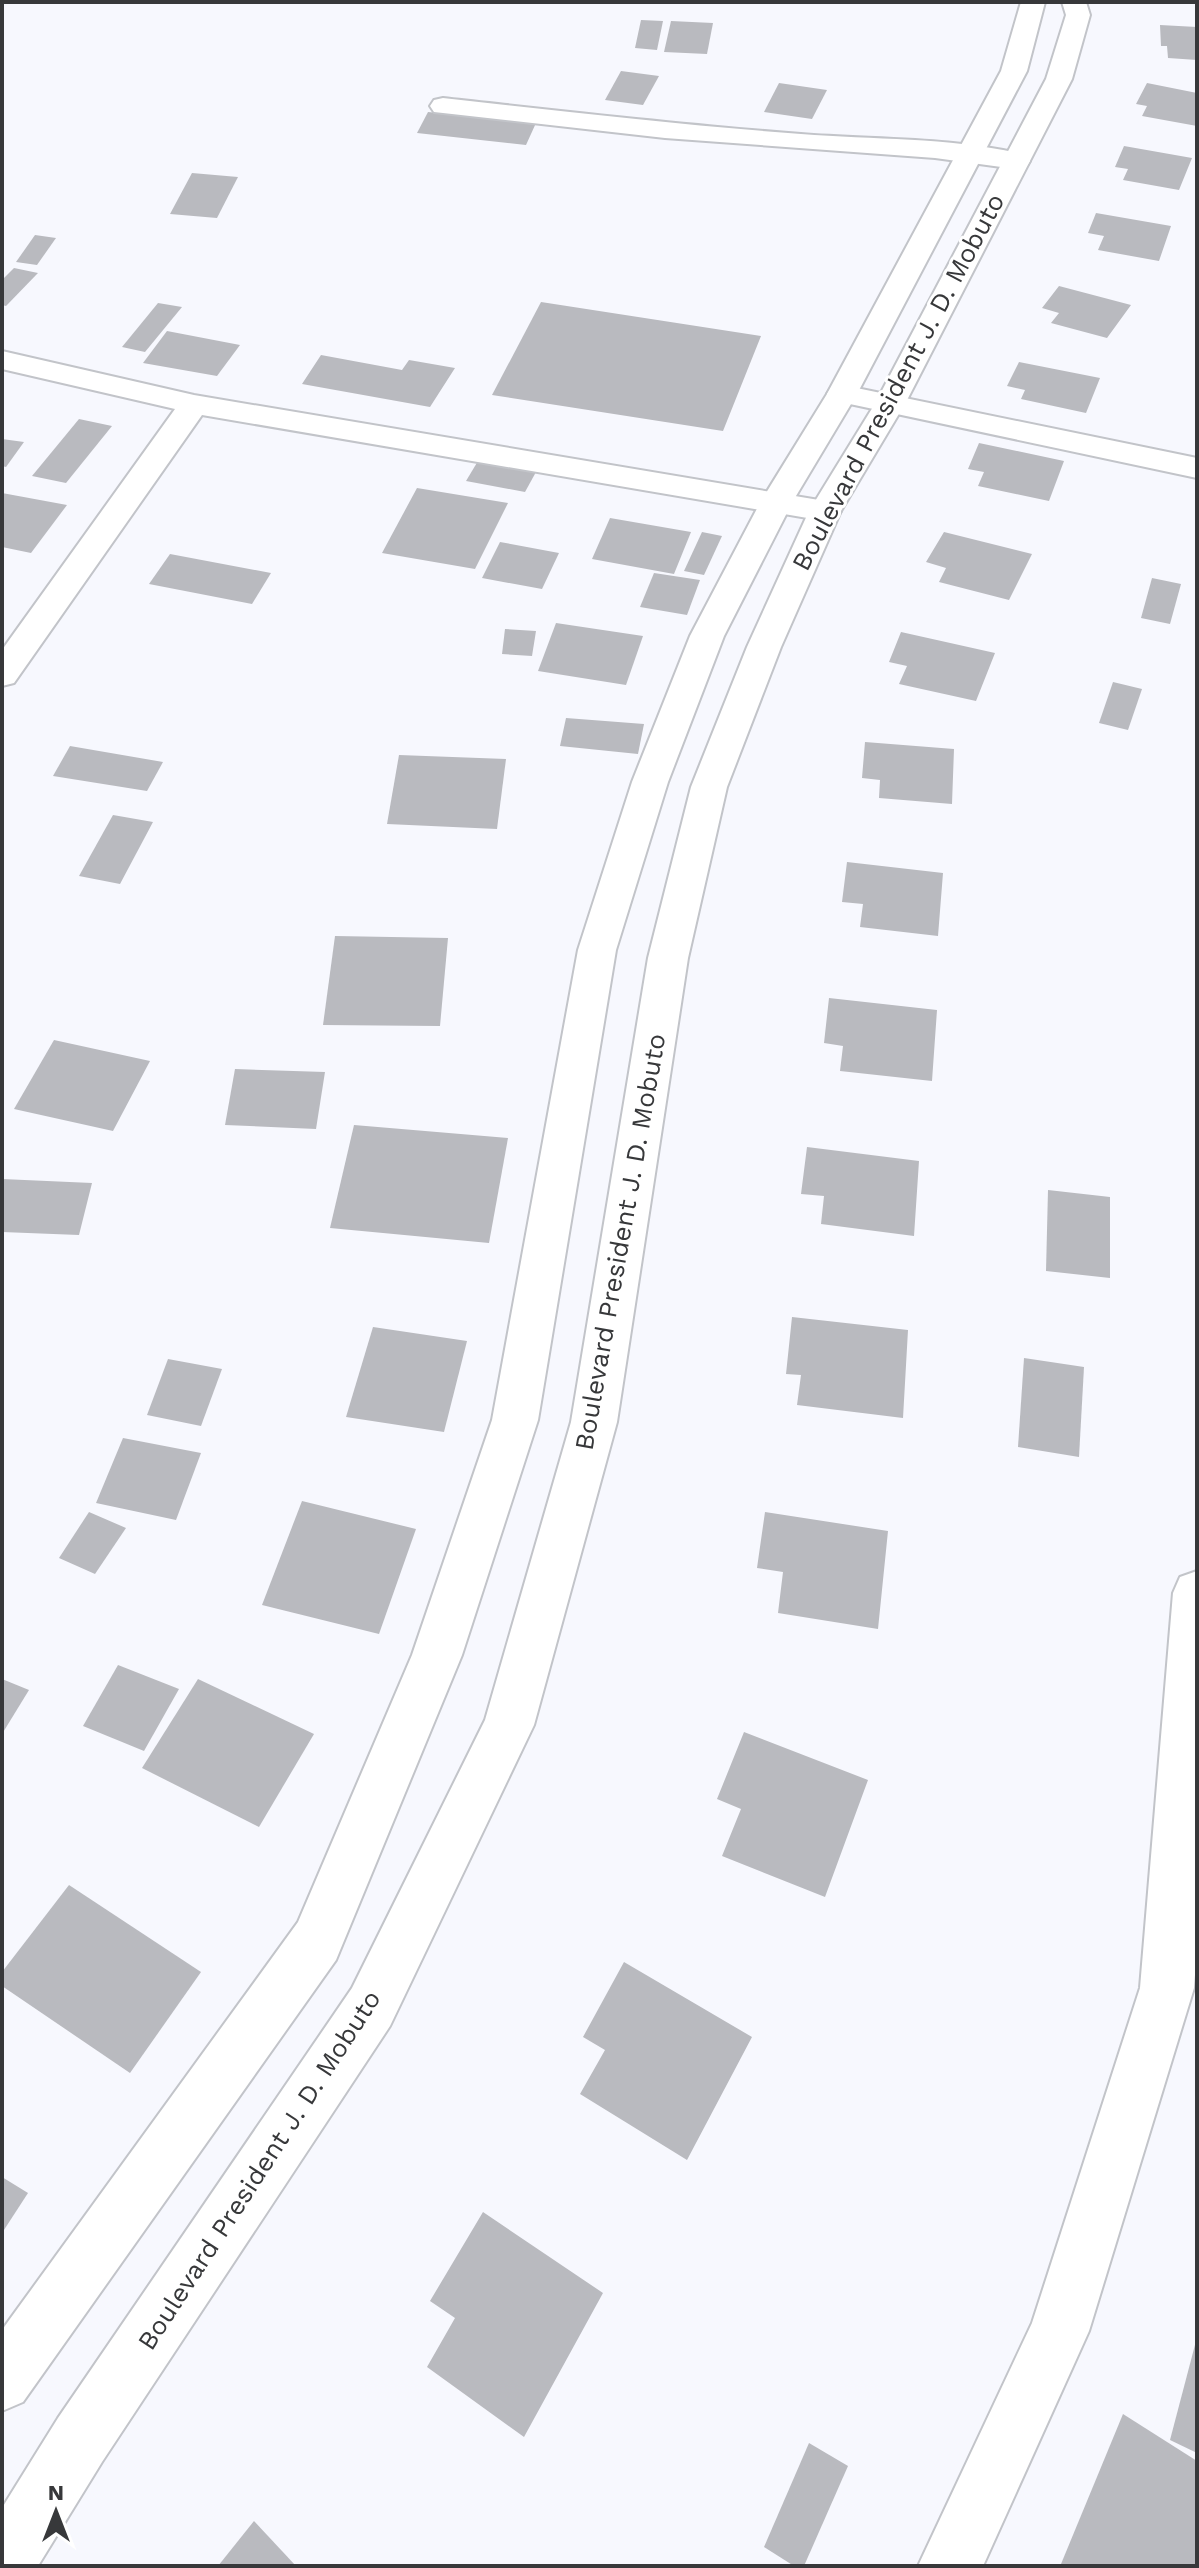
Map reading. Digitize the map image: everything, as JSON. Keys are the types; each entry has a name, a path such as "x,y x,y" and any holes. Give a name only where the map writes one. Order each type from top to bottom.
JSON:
{"street":[{"name":"Boulevard President J. D. Mobuto","path":"2,2381 317,1941 437,1655 515,1420 597,950 650,782 707,636 777,501 842,394 1014,71 1033,2"},
{"name":"Boulevard President J. D. Mobuto","path":"2,2566 80,2440 371,2007 509,1725 594,1422 668,958 709,787 764,647 825,511 891,402 1059,79 1078,15 1074,2"},
{"path":"443,106 689,133 870,148 970,151 1016,161"},
{"path":"2,360 194,404 825,511"},
{"path":"842,394 1197,468"},
{"path":"2,675 16,630 194,404"},
{"path":"950,2566 1059,2331 1167,1988 1197,1593"}],"building":[{"path":"641,20 663,21 657,50 635,48"},
{"path":"671,21 713,23 707,54 664,52"},
{"path":"1160,25 1197,27 1197,60 1168,58 1167,46 1161,46"},
{"path":"621,71 659,76 643,105 605,100"},
{"path":"779,83 827,90 812,119 764,112"},
{"path":"1147,83 1197,93 1197,126 1142,116 1147,106 1136,104"},
{"path":"428,112 536,123 526,145 417,133"},
{"path":"1124,146 1192,158 1179,190 1123,180 1128,169 1115,167"},
{"path":"192,173 238,177 217,218 170,214"},
{"path":"1096,213 1171,226 1159,261 1098,250 1104,236 1088,233"},
{"path":"35,235 56,238 37,265 16,262"},
{"path":"14,268 38,273 6,306 2,305 2,280"},
{"path":"1059,286 1131,305 1107,338 1051,323 1059,313 1042,308"},
{"path":"541,302 761,336 723,431 492,395"},
{"path":"158,303 182,307 145,352 122,347"},
{"path":"167,331 240,345 217,376 143,363"},
{"path":"321,355 402,370 409,360 455,368 430,407 302,384"},
{"path":"1019,362 1100,378 1086,413 1021,399 1025,390 1007,386"},
{"path":"79,419 112,426 66,483 32,476"},
{"path":"2,439 24,442 6,467 2,466"},
{"path":"979,443 1064,461 1049,501 978,486 984,472 968,469"},
{"path":"478,461 536,472 525,492 466,481"},
{"path":"417,488 508,503 475,569 382,553"},
{"path":"2,493 67,505 31,553 2,547"},
{"path":"610,518 691,532 674,574 592,559"},
{"path":"702,532 722,536 704,575 684,571"},
{"path":"944,532 1032,554 1009,600 939,582 946,568 926,562"},
{"path":"500,542 559,553 542,589 482,578"},
{"path":"170,554 271,573 252,604 149,584"},
{"path":"654,573 700,580 687,615 640,607"},
{"path":"1152,578 1181,584 1170,624 1141,618"},
{"path":"556,623 643,636 626,685 538,671"},
{"path":"505,629 536,631 532,656 502,654"},
{"path":"901,632 995,653 976,701 899,684 907,666 889,662"},
{"path":"1113,682 1142,689 1128,730 1099,723"},
{"path":"566,718 644,724 638,754 560,746"},
{"path":"865,742 954,749 952,804 879,798 880,780 862,778"},
{"path":"70,746 163,762 147,791 53,776"},
{"path":"399,755 506,759 497,829 387,824"},
{"path":"113,815 153,822 120,884 79,876"},
{"path":"847,862 943,873 938,936 860,927 863,904 842,902"},
{"path":"335,936 448,938 440,1026 323,1025"},
{"path":"829,998 937,1010 932,1081 840,1071 843,1046 824,1043"},
{"path":"54,1040 150,1061 113,1131 14,1109"},
{"path":"235,1069 325,1072 316,1129 225,1125"},
{"path":"354,1125 508,1138 489,1243 330,1228"},
{"path":"807,1147 919,1161 914,1236 821,1224 824,1196 801,1194"},
{"path":"2,1179 92,1183 79,1235 2,1232"},
{"path":"1048,1190 1110,1197 1110,1278 1046,1271"},
{"path":"792,1317 908,1330 903,1418 797,1405 801,1375 786,1374"},
{"path":"373,1327 467,1341 444,1432 346,1417"},
{"path":"1024,1358 1084,1367 1079,1457 1018,1447"},
{"path":"168,1359 222,1369 201,1426 147,1415"},
{"path":"123,1438 201,1453 176,1520 96,1503"},
{"path":"302,1501 416,1529 379,1634 262,1605"},
{"path":"89,1512 126,1528 95,1574 59,1558"},
{"path":"765,1512 888,1531 878,1629 778,1613 783,1572 757,1568"},
{"path":"118,1665 179,1689 144,1751 83,1726"},
{"path":"2,1679 29,1690 2,1734"},
{"path":"198,1679 314,1734 259,1827 142,1768"},
{"path":"744,1732 868,1780 825,1897 722,1856 741,1809 717,1799"},
{"path":"69,1885 201,1972 130,2073 2,1986 2,1972"},
{"path":"624,1962 752,2037 687,2160 580,2094 605,2050 583,2037"},
{"path":"2,2177 28,2193 2,2233"},
{"path":"483,2212 603,2293 524,2437 427,2367 455,2318 430,2301"},
{"path":"1197,2342 1197,2453 1170,2440"},
{"path":"1123,2414 1197,2461 1197,2566 1061,2564"},
{"path":"809,2443 848,2466 804,2566 794,2566 764,2547"},
{"path":"254,2521 296,2566 218,2566"}]}
